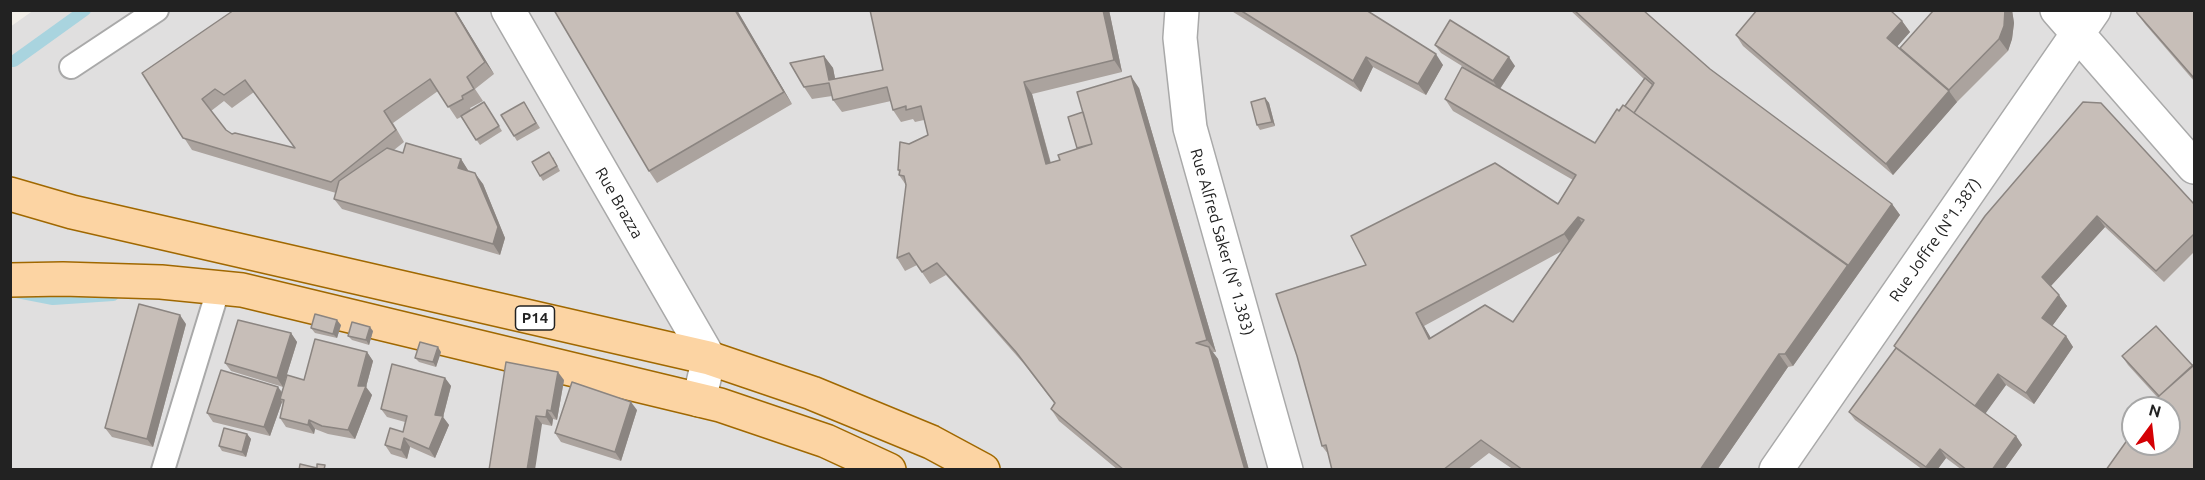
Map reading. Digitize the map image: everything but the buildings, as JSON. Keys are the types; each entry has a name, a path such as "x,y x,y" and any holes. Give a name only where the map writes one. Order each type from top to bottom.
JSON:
{"main road":[{"name":"P14","path":"10,194 72,212 709,358 834,402 931,442 983,470"},
{"name":"P14","path":"10,280 74,279 161,282 242,290 699,400 826,441 889,470"}],"street":[{"name":"Rue Brazza","path":"508,10 709,358"},
{"name":"Rue Alfred Saker (N° 1.383)","path":"1182,10 1180,38 1190,128 1286,470"},
{"path":"2076,18 2194,167"},
{"name":"Rue Joffre (N°1.387)","path":"1776,470 2076,18"},
{"path":"699,400 709,358"}],"lane":[{"path":"71,67 157,10"},
{"path":"164,470 219,287"}],"shaded area":[{"path":"34,10 2194,11 2194,469 11,469 10,27"}],"waterway":[{"path":"10,61 14,61 85,10"},
{"path":"17,292 53,299 113,295"}]}
